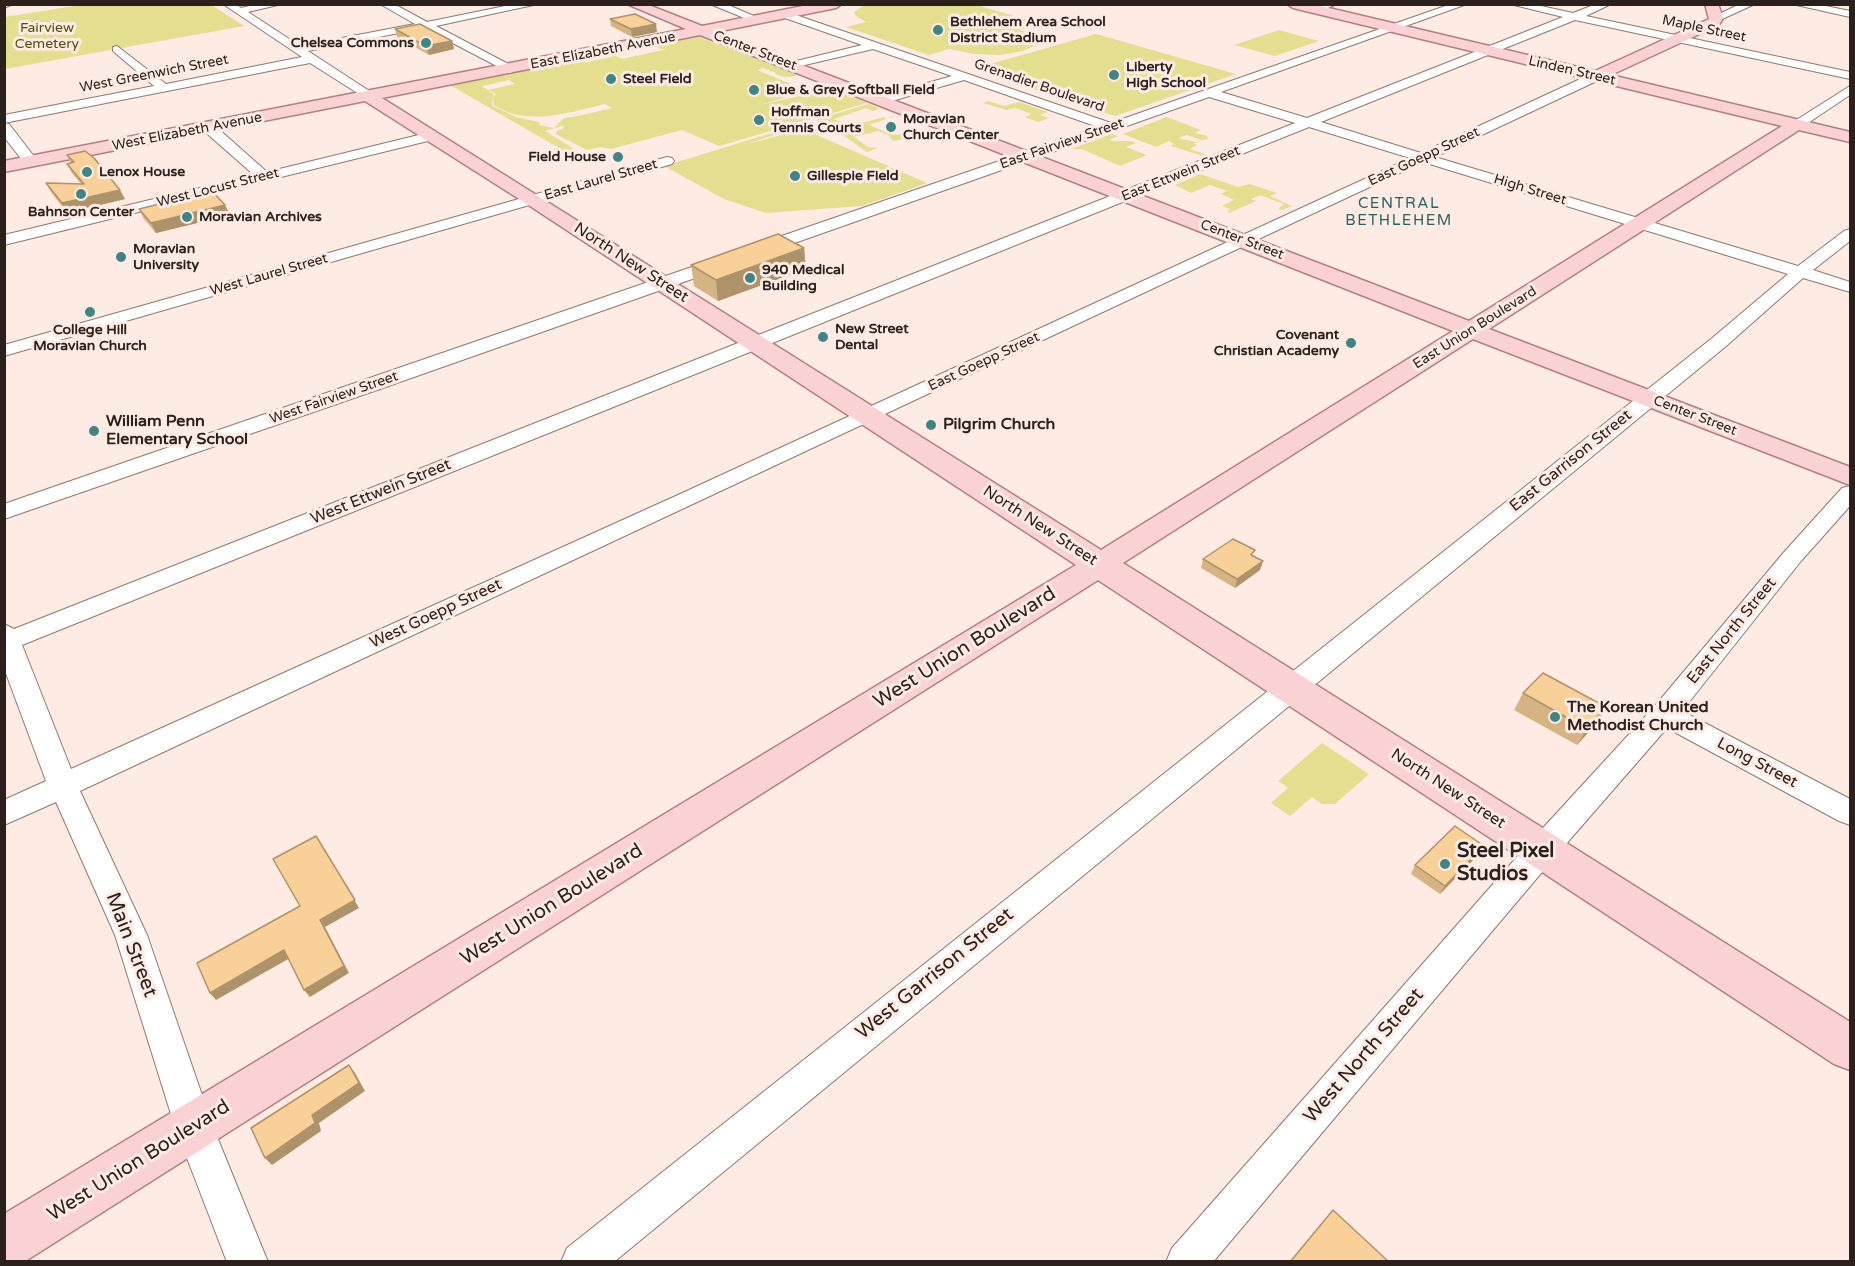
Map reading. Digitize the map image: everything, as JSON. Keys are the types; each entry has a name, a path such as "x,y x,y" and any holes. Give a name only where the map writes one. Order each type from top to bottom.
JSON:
{"main road":[{"name":"Center Street","path":"633,4 1851,477"},
{"name":"East Elizabeth Avenue","path":"370,97 836,4"},
{"name":"Linden Street","path":"1293,4 1851,137"},
{"name":"East Goepp Street","path":"1597,76 1706,26 1714,11"},
{"name":"West Elizabeth Avenue","path":"4,167 370,97"},
{"name":"North New Street","path":"370,97 534,200 755,345 1851,1048"},
{"name":"East Union Boulevard","path":"1100,565 1797,124"},
{"name":"West Union Boulevard","path":"4,1244 1100,565"}],"street":[{"name":"North New Street","path":"228,4 370,97"},
{"path":"238,11 277,4"},
{"path":"385,4 510,69"},
{"path":"297,50 533,4"},
{"path":"715,4 758,20"},
{"path":"1315,10 1332,4"},
{"name":"East Fairview Street","path":"663,284 1462,4"},
{"name":"Maple Street","path":"1515,4 1851,75"},
{"name":"East Ettwein Street","path":"755,345 1606,4"},
{"name":"East Goepp Street","path":"1714,11 1750,4"},
{"path":"1797,4 1851,14"},
{"name":"Grenadier Boulevard","path":"786,15 1111,127"},
{"path":"792,65 875,45"},
{"path":"117,49 163,87"},
{"name":"West Greenwich Street","path":"4,118 310,59"},
{"path":"881,100 966,76"},
{"name":"East Goepp Street","path":"868,416 1597,76"},
{"name":"East Union Boulevard","path":"1797,124 1851,90"},
{"name":"High Street","path":"1210,93 1851,287"},
{"path":"4,127 31,162"},
{"path":"209,128 264,177"},
{"name":"West Locust Street","path":"4,240 431,136"},
{"name":"East Laurel Street","path":"534,200 667,160"},
{"name":"West Laurel Street","path":"4,351 534,200"},
{"name":"East Garrison Street","path":"1291,689 1649,399 1800,272 1851,234"},
{"name":"West Fairview Street","path":"4,512 663,284"},
{"name":"West Ettwein Street","path":"6,637 755,345"},
{"name":"West Goepp Street","path":"4,813 868,416"},
{"name":"East North Street","path":"1542,850 1664,714 1793,556 1851,493"},
{"name":"Main Street","path":"6,637 63,786 131,936 194,1127 248,1262"},
{"name":"West Garrison Street","path":"581,1262 1291,689"},
{"name":"Long Street","path":"1664,714 1851,813"},
{"name":"West North Street","path":"1186,1262 1542,850"}],"green space":[{"name":"Fairview Cemetery","path":"210,4 244,26 5,69 4,17 81,5"},
{"name":"Bethlehem Area School District Stadium","path":"866,4 976,5 1043,24 1020,30 1047,39 1036,39 1036,45 1023,51 1000,55 974,54 949,49 929,55 846,27 866,22 854,12"},
{"path":"1279,30 1319,41 1275,56 1234,45"},
{"path":"1096,34 1236,74 1115,116 973,69"},
{"path":"696,36 790,72 702,37 705,37 870,101 798,75 784,76 763,68 757,70 808,91 759,105 831,89 867,103 719,146 682,130 611,149 600,147 587,150 556,134 564,128 562,126 545,131 579,152 571,155 450,85 575,60 588,62 615,56 623,59 667,49 651,45","holes":["509,80 515,84 488,90 496,94 493,97 494,105 506,112 534,116 564,114 605,104 612,108 564,118 554,128 539,125 539,122 516,117 492,106 493,94 482,86"]},
{"path":"988,101 1004,106 1019,102 1048,112 1040,115 1049,118 1038,122 1025,117 1032,114 1015,108 1007,110 983,103"},
{"path":"869,104 880,109 872,111 866,108 834,119 851,126 884,117 886,119 869,125 893,135 900,133 893,136 908,132 917,136 894,141 889,137 891,136 878,131 854,137 868,147 878,148 867,152 826,123 817,123 818,119"},
{"path":"1167,117 1201,130 1195,133 1208,136 1206,137 1209,139 1201,140 1187,135 1178,138 1200,143 1193,143 1197,145 1190,149 1207,155 1203,156 1171,146 1174,144 1169,141 1156,147 1123,134"},
{"name":"Gillespie Field","path":"797,127 745,145 803,129 927,183 862,206 766,213 724,199 664,166"},
{"path":"1112,134 1118,136 1109,140 1136,143 1126,147 1147,155 1120,166 1082,149 1071,149"},
{"path":"1200,174 1238,187 1250,184 1277,193 1270,196 1292,206 1282,210 1278,209 1284,204 1260,195 1251,199 1256,201 1229,213 1230,209 1222,206 1234,200 1221,194 1227,191 1210,185 1191,193 1175,185"},
{"path":"1322,743 1369,774 1335,804 1322,804 1312,797 1290,816 1271,803 1288,788 1278,781"}],"building":[{"path":"635,14 656,24 631,29 610,19"},
{"path":"420,24 452,41 426,46 395,29"},
{"path":"85,151 94,158 120,190 62,203 46,183 84,184 67,164 74,162 67,155"},
{"path":"212,191 225,205 151,223 139,209"},
{"path":"778,234 804,248 716,280 691,265"},
{"path":"1233,539 1255,550 1251,555 1263,561 1237,579 1203,559"},
{"path":"1543,673 1606,707 1587,729 1523,693"},
{"name":"Steel Pixel Studios","path":"1455,826 1484,846 1445,886 1415,865"},
{"path":"316,836 355,900 320,920 344,966 304,990 284,950 210,993 197,963 300,906 273,859"},
{"path":"349,1065 359,1083 312,1115 315,1123 265,1158 251,1128"},
{"path":"1333,1210 1389,1262 1290,1262"}],"place":[{"name":"Bethlehem Area School District Stadium","path":"938,30"},
{"name":"Chelsea Commons","path":"426,43"},
{"name":"Liberty High School","path":"1114,75"},
{"name":"Steel Field","path":"611,79"},
{"name":"Blue & Grey Softball Field","path":"754,90"},
{"name":"Hoffman Tennis Courts","path":"759,120"},
{"name":"Moravian Church Center","path":"891,127"},
{"name":"Field House","path":"618,157"},
{"name":"Lenox House","path":"87,172"},
{"name":"Gillespie Field","path":"795,176"},
{"name":"Bahnson Center","path":"81,194"},
{"name":"Moravian Archives","path":"187,217"},
{"name":"Moravian University","path":"121,257"},
{"name":"940 Medical Building","path":"750,278"},
{"name":"College Hill Moravian Church","path":"90,312"},
{"name":"New Street Dental","path":"823,337"},
{"name":"Covenant Christian Academy","path":"1351,343"},
{"name":"Pilgrim Church","path":"931,425"},
{"name":"William Penn Elementary School","path":"94,431"},
{"name":"The Korean United Methodist Church","path":"1555,717"},
{"name":"Steel Pixel Studios","path":"1445,864"}],"district":[{"name":"CENTRAL BETHLEHEM","path":"1399,212"}]}
